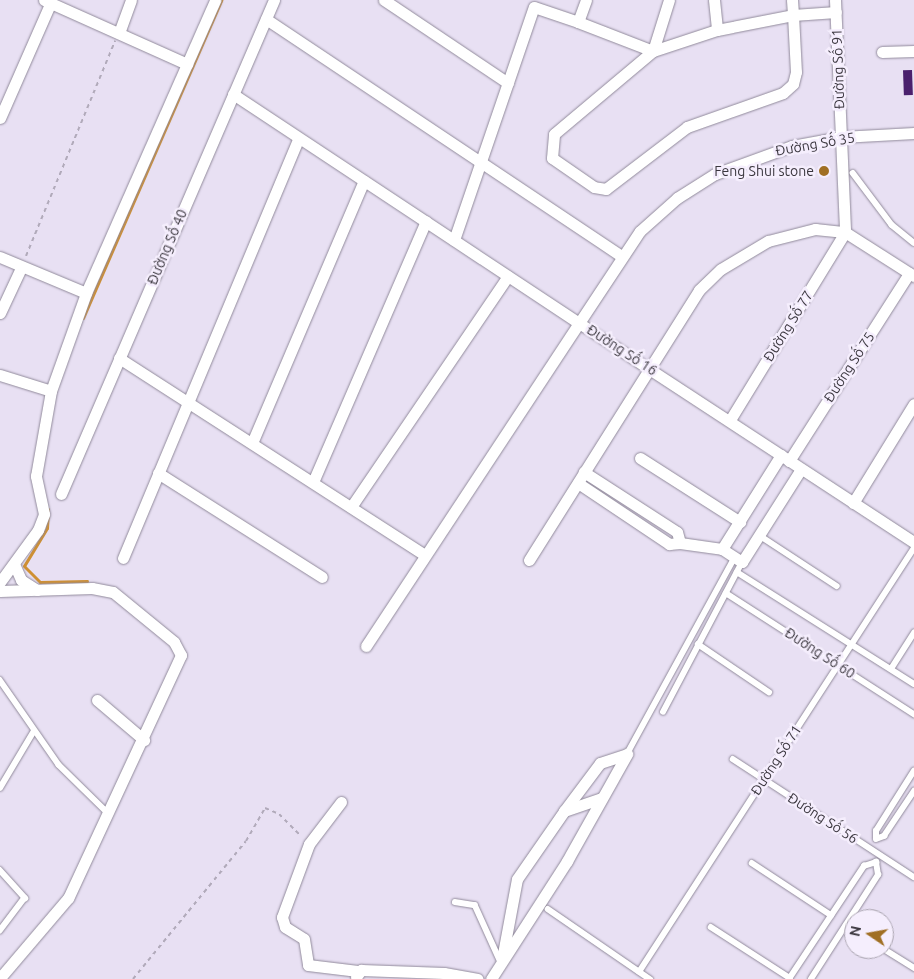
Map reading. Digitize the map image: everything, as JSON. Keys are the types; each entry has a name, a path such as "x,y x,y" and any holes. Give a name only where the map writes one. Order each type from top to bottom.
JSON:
{"street":[{"path":"118,33 131,0"},
{"path":"0,582 14,564 44,514 36,476 51,391 86,293 215,0"},
{"name":"Đường Số 40","path":"61,494 274,0"},
{"path":"384,0 508,83"},
{"path":"578,22 586,0"},
{"path":"654,51 669,0"},
{"path":"714,0 717,30"},
{"path":"792,0 793,15 796,72 789,89 687,127 606,189 594,187 552,158 554,134 654,51 717,30 793,15 836,6"},
{"path":"0,118 47,2 188,64"},
{"path":"454,240 480,158 535,3 578,22 654,51"},
{"name":"Đường Số 91","path":"836,6 845,232"},
{"path":"266,19 480,158 620,255"},
{"path":"882,52 914,51"},
{"path":"233,94 579,323"},
{"name":"Đường Số 35","path":"579,323 620,255 657,213 715,174 792,146 841,137 914,133"},
{"path":"123,558 300,138"},
{"path":"252,443 364,181"},
{"path":"313,482 426,221"},
{"path":"528,560 699,290 742,254 797,231 845,232 911,274"},
{"name":"Đường Số 77","path":"730,420 845,232"},
{"path":"0,256 21,268 86,293"},
{"path":"0,313 21,268"},
{"name":"Đường Số 75","path":"722,550 911,274"},
{"path":"351,507 508,276"},
{"name":"Đường Số 16","path":"366,646 579,323 914,542"},
{"path":"119,358 425,555"},
{"path":"0,374 51,391"},
{"path":"853,503 914,404"},
{"path":"640,458 740,522"},
{"path":"578,482 669,544 680,543 722,550 738,564 801,469"},
{"path":"584,472 677,532 680,543"},
{"path":"158,473 322,578"},
{"path":"14,564 21,580 38,590"},
{"path":"0,591 113,592 130,602 180,649 174,678 107,812 68,898 1,976"},
{"path":"96,700 144,740"},
{"path":"491,979 627,754"},
{"path":"502,963 516,879 600,763 627,754"},
{"path":"564,811 602,798"},
{"path":"341,802 310,844 282,916 284,927 304,939 308,965 357,975 444,973 477,979"}],"lane":[{"path":"853,173 892,225 914,243"},
{"path":"759,535 837,586"},
{"name":"Đường Số 71","path":"639,972 914,548"},
{"path":"663,712 726,592 738,564"},
{"path":"627,754 738,564"},
{"name":"Đường Số 60","path":"738,564 852,644 914,684"},
{"name":"Đường Số 60","path":"726,592 914,714"},
{"path":"891,669 914,633"},
{"path":"698,644 769,692"},
{"path":"0,680 34,731 75,784 107,812"},
{"path":"0,788 34,731"},
{"name":"Đường Số 56","path":"733,759 914,877"},
{"path":"870,848 876,839 876,831 914,771"},
{"path":"876,839 884,836 914,791"},
{"path":"711,927 790,978 864,866 876,862 880,856"},
{"path":"856,909 878,875 876,862"},
{"path":"752,863 831,915"},
{"path":"0,870 25,898 0,931"},
{"path":"455,902 475,905 502,963"},
{"path":"548,909 650,979"},
{"path":"811,979 844,928"},
{"path":"894,955 914,968"}],"path":[{"path":"21,268 118,33"},
{"path":"133,979 246,841 265,808 279,814 310,844"}],"building":[{"path":"903,70 912,70 913,95 904,95"}],"waterway":[{"path":"83,318 221,0"},
{"path":"48,509 47,528 24,566 40,582 87,581"}],"place":[{"name":"Feng Shui stone","path":"824,171"}]}
